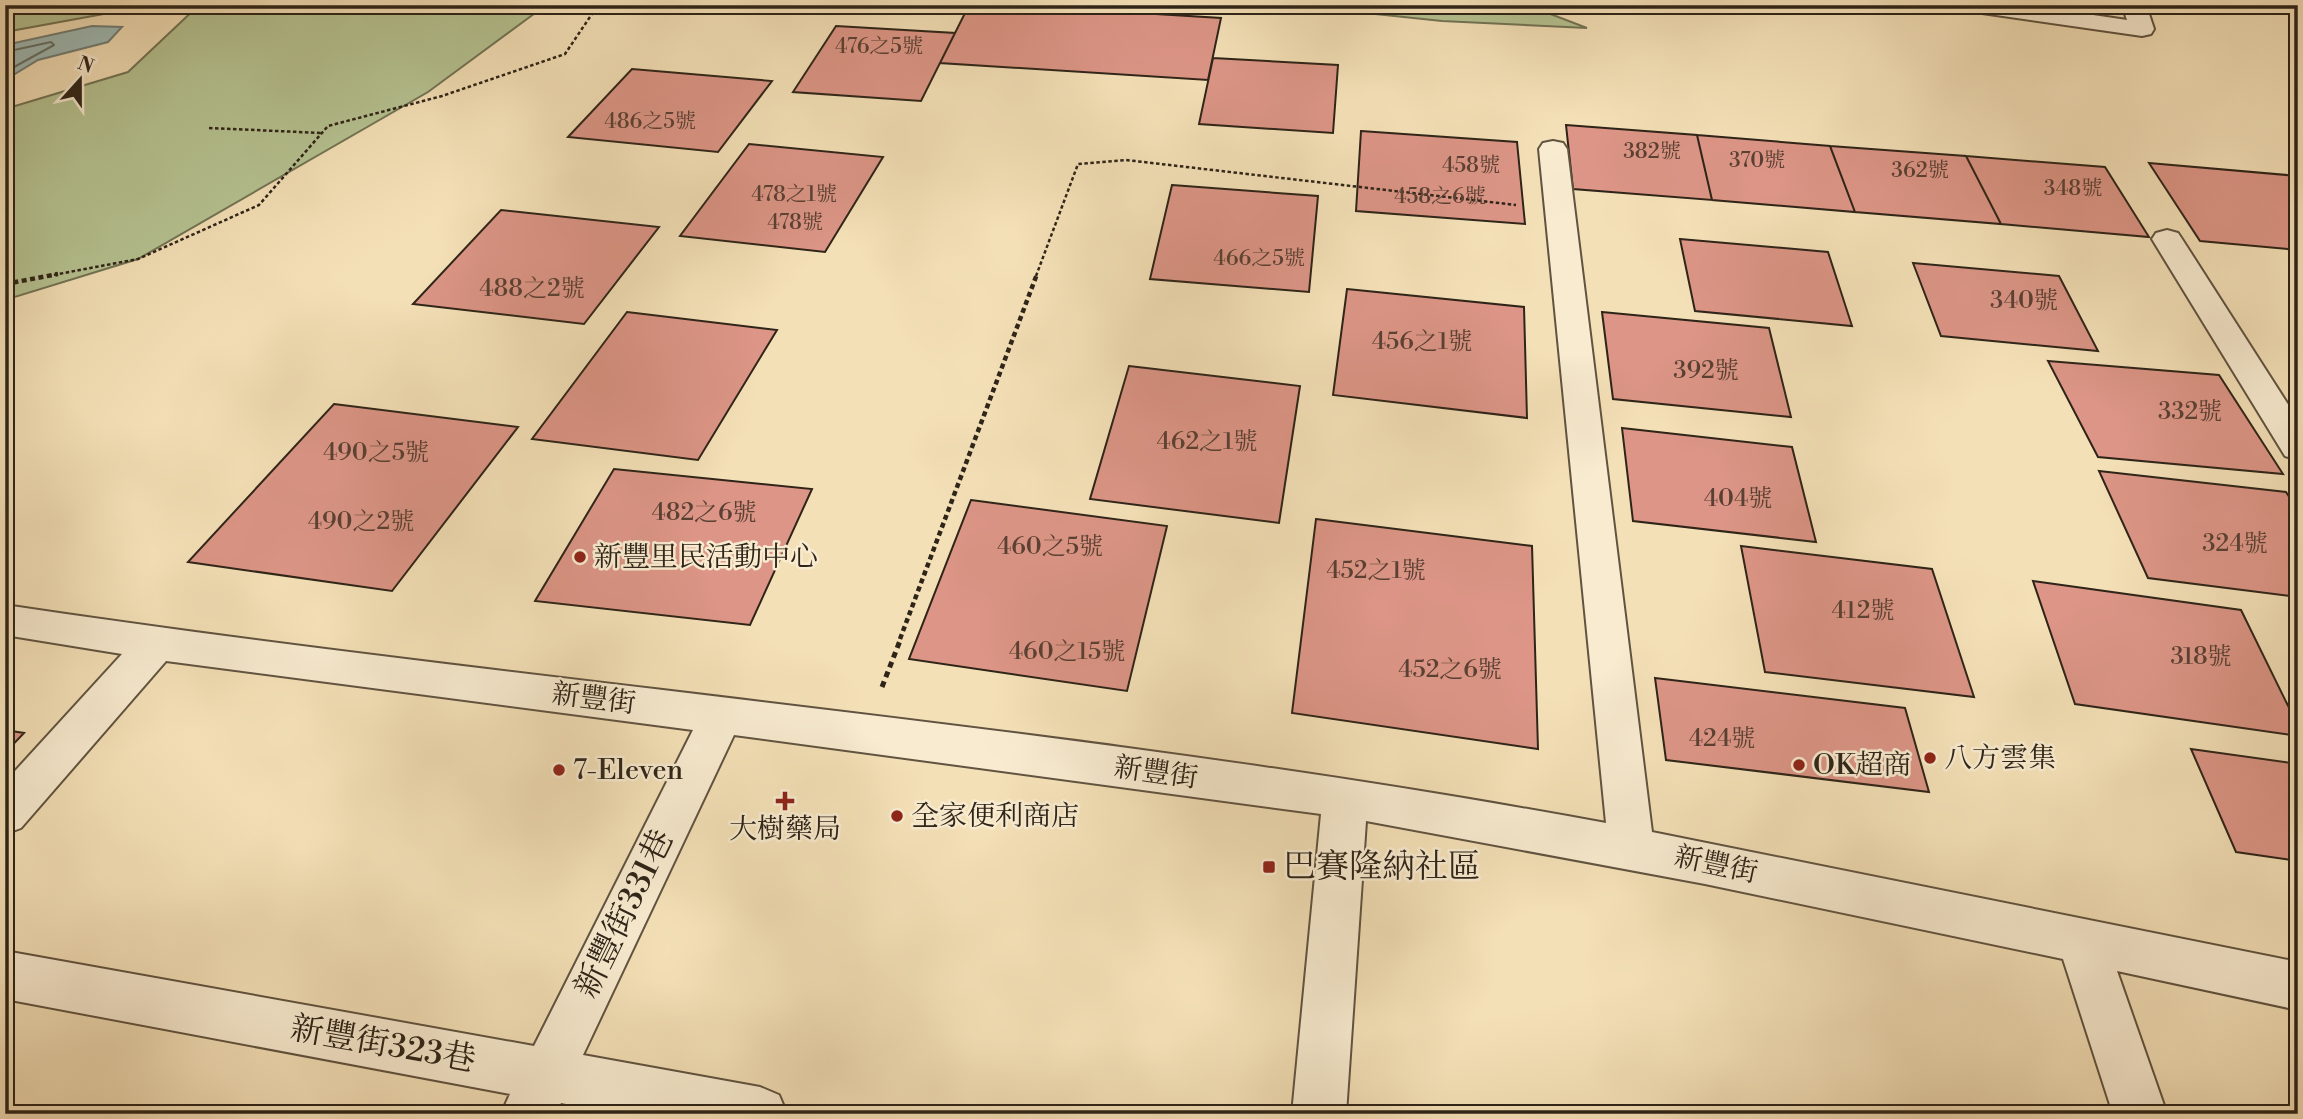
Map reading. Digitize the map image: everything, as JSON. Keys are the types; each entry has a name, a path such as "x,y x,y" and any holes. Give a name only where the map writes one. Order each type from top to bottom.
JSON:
{"street":[{"path":"1975,5 2141,29 2134,5"},
{"path":"1553,149 1631,847"},
{"path":"2167,239 2298,448"},
{"name":"新豐街","path":"5,620 155,645 722,715 1345,799 1631,847 2298,986"},
{"path":"5,814 155,645"},
{"name":"新豐街331巷","path":"538,1094 722,715"},
{"path":"1318,1114 1345,799"},
{"path":"2082,941 2140,1114"},
{"name":"新豐街323巷","path":"5,975 538,1094 760,1114"}],"path":[{"path":"5,284 138,259 259,205 328,126 442,96 565,54 598,5"},
{"path":"209,128 323,133"},
{"path":"864,734 1078,164 1126,160 1560,211"}],"green space":[{"path":"5,5 153,5 5,32"},
{"path":"199,5 546,5 428,92 138,259 5,300 5,109 128,72"},
{"path":"1289,5 1527,5 1587,28 1442,21"}],"water":[{"path":"92,26 122,27 108,42 38,60 5,80 5,45"}],"building":[{"path":"969,5 1221,18 1208,80 940,63"},
{"path":"836,26 955,33 921,101 793,92"},
{"path":"1213,58 1338,65 1333,133 1199,124"},
{"path":"632,69 772,81 718,152 568,137"},
{"path":"1566,125 1697,135 1712,200 1573,189"},
{"path":"1361,131 1517,142 1525,224 1356,211"},
{"path":"1697,135 1830,146 1855,212 1712,200"},
{"path":"749,144 883,157 825,252 680,236"},
{"path":"1830,146 1966,156 2001,224 1855,212"},
{"path":"1966,156 2105,167 2149,237 2001,224"},
{"path":"2149,163 2298,176 2298,250 2200,241"},
{"path":"1172,185 1318,196 1309,292 1150,279"},
{"path":"501,210 659,227 584,324 413,304"},
{"path":"1680,239 1828,252 1852,326 1695,311"},
{"path":"1913,263 2059,276 2098,351 1941,336"},
{"path":"1347,289 1524,307 1527,418 1333,395"},
{"path":"627,312 777,330 698,460 532,439"},
{"path":"1602,312 1769,328 1791,417 1613,399"},
{"path":"2048,361 2219,375 2283,474 2098,457"},
{"path":"1129,366 1300,386 1279,523 1090,499"},
{"path":"334,404 518,427 392,591 188,562"},
{"path":"1622,428 1792,447 1816,542 1633,521"},
{"path":"614,469 812,489 750,625 535,601"},
{"path":"2099,471 2286,492 2298,511 2298,597 2148,578"},
{"path":"971,500 1167,526 1127,691 909,659"},
{"path":"1316,519 1532,546 1538,749 1292,713"},
{"path":"1741,546 1932,569 1974,697 1765,672"},
{"path":"2033,581 2241,610 2298,726 2298,736 2075,704"},
{"path":"1655,678 1905,708 1929,792 1666,760"},
{"path":"5,730 24,733 5,753"},
{"path":"2191,749 2298,764 2298,861 2236,852"}],"place":[{"name":"新豐里民活動中心","path":"580,557"},
{"name":"八方雲集","path":"1930,758"},
{"name":"OK超商","path":"1799,765"},
{"name":"7-Eleven","path":"559,770"},
{"name":"大樹藥局","path":"785,801"},
{"name":"全家便利商店","path":"897,816"},
{"name":"巴賽隆納社區","path":"1269,867"}]}
